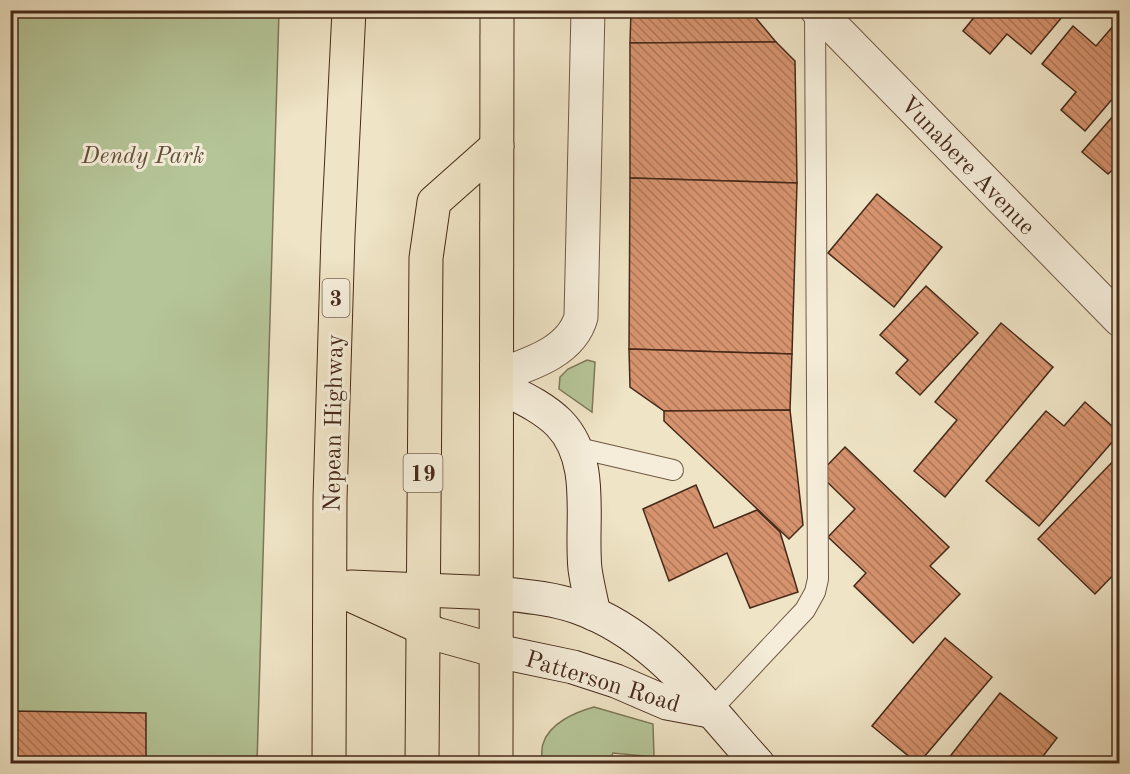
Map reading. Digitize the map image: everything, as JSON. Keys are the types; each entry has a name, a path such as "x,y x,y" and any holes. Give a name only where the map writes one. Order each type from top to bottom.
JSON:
{"highway":[{"name":"Nepean Highway","path":"329,764 330,499 337,259 349,10"},
{"path":"496,764 497,26"},
{"name":"19","path":"422,764 425,279 434,202 497,146"},
{"path":"331,586 423,592 496,593"},
{"path":"331,586 423,628 497,651"}],"street":[{"path":"497,26 512,10"},
{"path":"497,381 559,348 577,328 581,317 588,10"},
{"name":"Vunabere Avenue","path":"816,10 1119,320"},
{"path":"497,381 553,417 566,431 573,447 584,490 585,569 594,614"},
{"name":"Patterson Road","path":"496,593 560,602 594,614 631,633 659,654 758,764"},
{"name":"Patterson Road","path":"497,651 573,668 615,681 667,703 710,711"}],"lane":[{"path":"710,711 805,609 815,592 818,579 816,10"},
{"path":"573,447 673,470"}],"green space":[{"name":"Dendy Park","path":"10,11 279,11 257,763 11,763"},
{"path":"587,360 595,362 592,412 559,389 560,377 568,369"},
{"path":"594,707 653,724 654,757 613,753 608,763 542,763 542,746 551,730 572,715"}],"building":[{"path":"631,10 749,10 776,42 630,43"},
{"path":"980,10 1068,10 1031,54 1007,34 990,54 963,31"},
{"path":"1120,18 1120,90 1085,131 1061,110 1076,92 1042,64 1073,26 1096,46"},
{"path":"776,42 795,61 797,183 630,178 630,43"},
{"path":"1120,108 1120,163 1108,174 1082,152"},
{"path":"630,178 797,183 792,354 629,349"},
{"path":"877,194 942,247 894,307 828,253"},
{"path":"926,286 978,333 920,395 896,373 908,360 880,335"},
{"path":"1001,323 1053,367 945,497 914,471 957,420 935,402"},
{"path":"629,349 792,354 790,410 664,411 630,387"},
{"path":"1085,402 1120,433 1039,526 986,481 1046,411 1064,426"},
{"path":"790,410 803,525 789,539 664,421 664,411"},
{"path":"845,447 949,547 930,566 960,594 913,643 854,586 866,573 828,537 855,509 819,474"},
{"path":"1120,454 1120,568 1095,594 1038,539"},
{"path":"696,485 714,528 757,510 780,532 798,592 750,608 727,553 669,581 643,509"},
{"path":"945,638 992,677 918,764 872,726"},
{"path":"1000,693 1057,738 1037,764 944,764"},
{"path":"10,711 146,713 146,764 10,764"}]}
